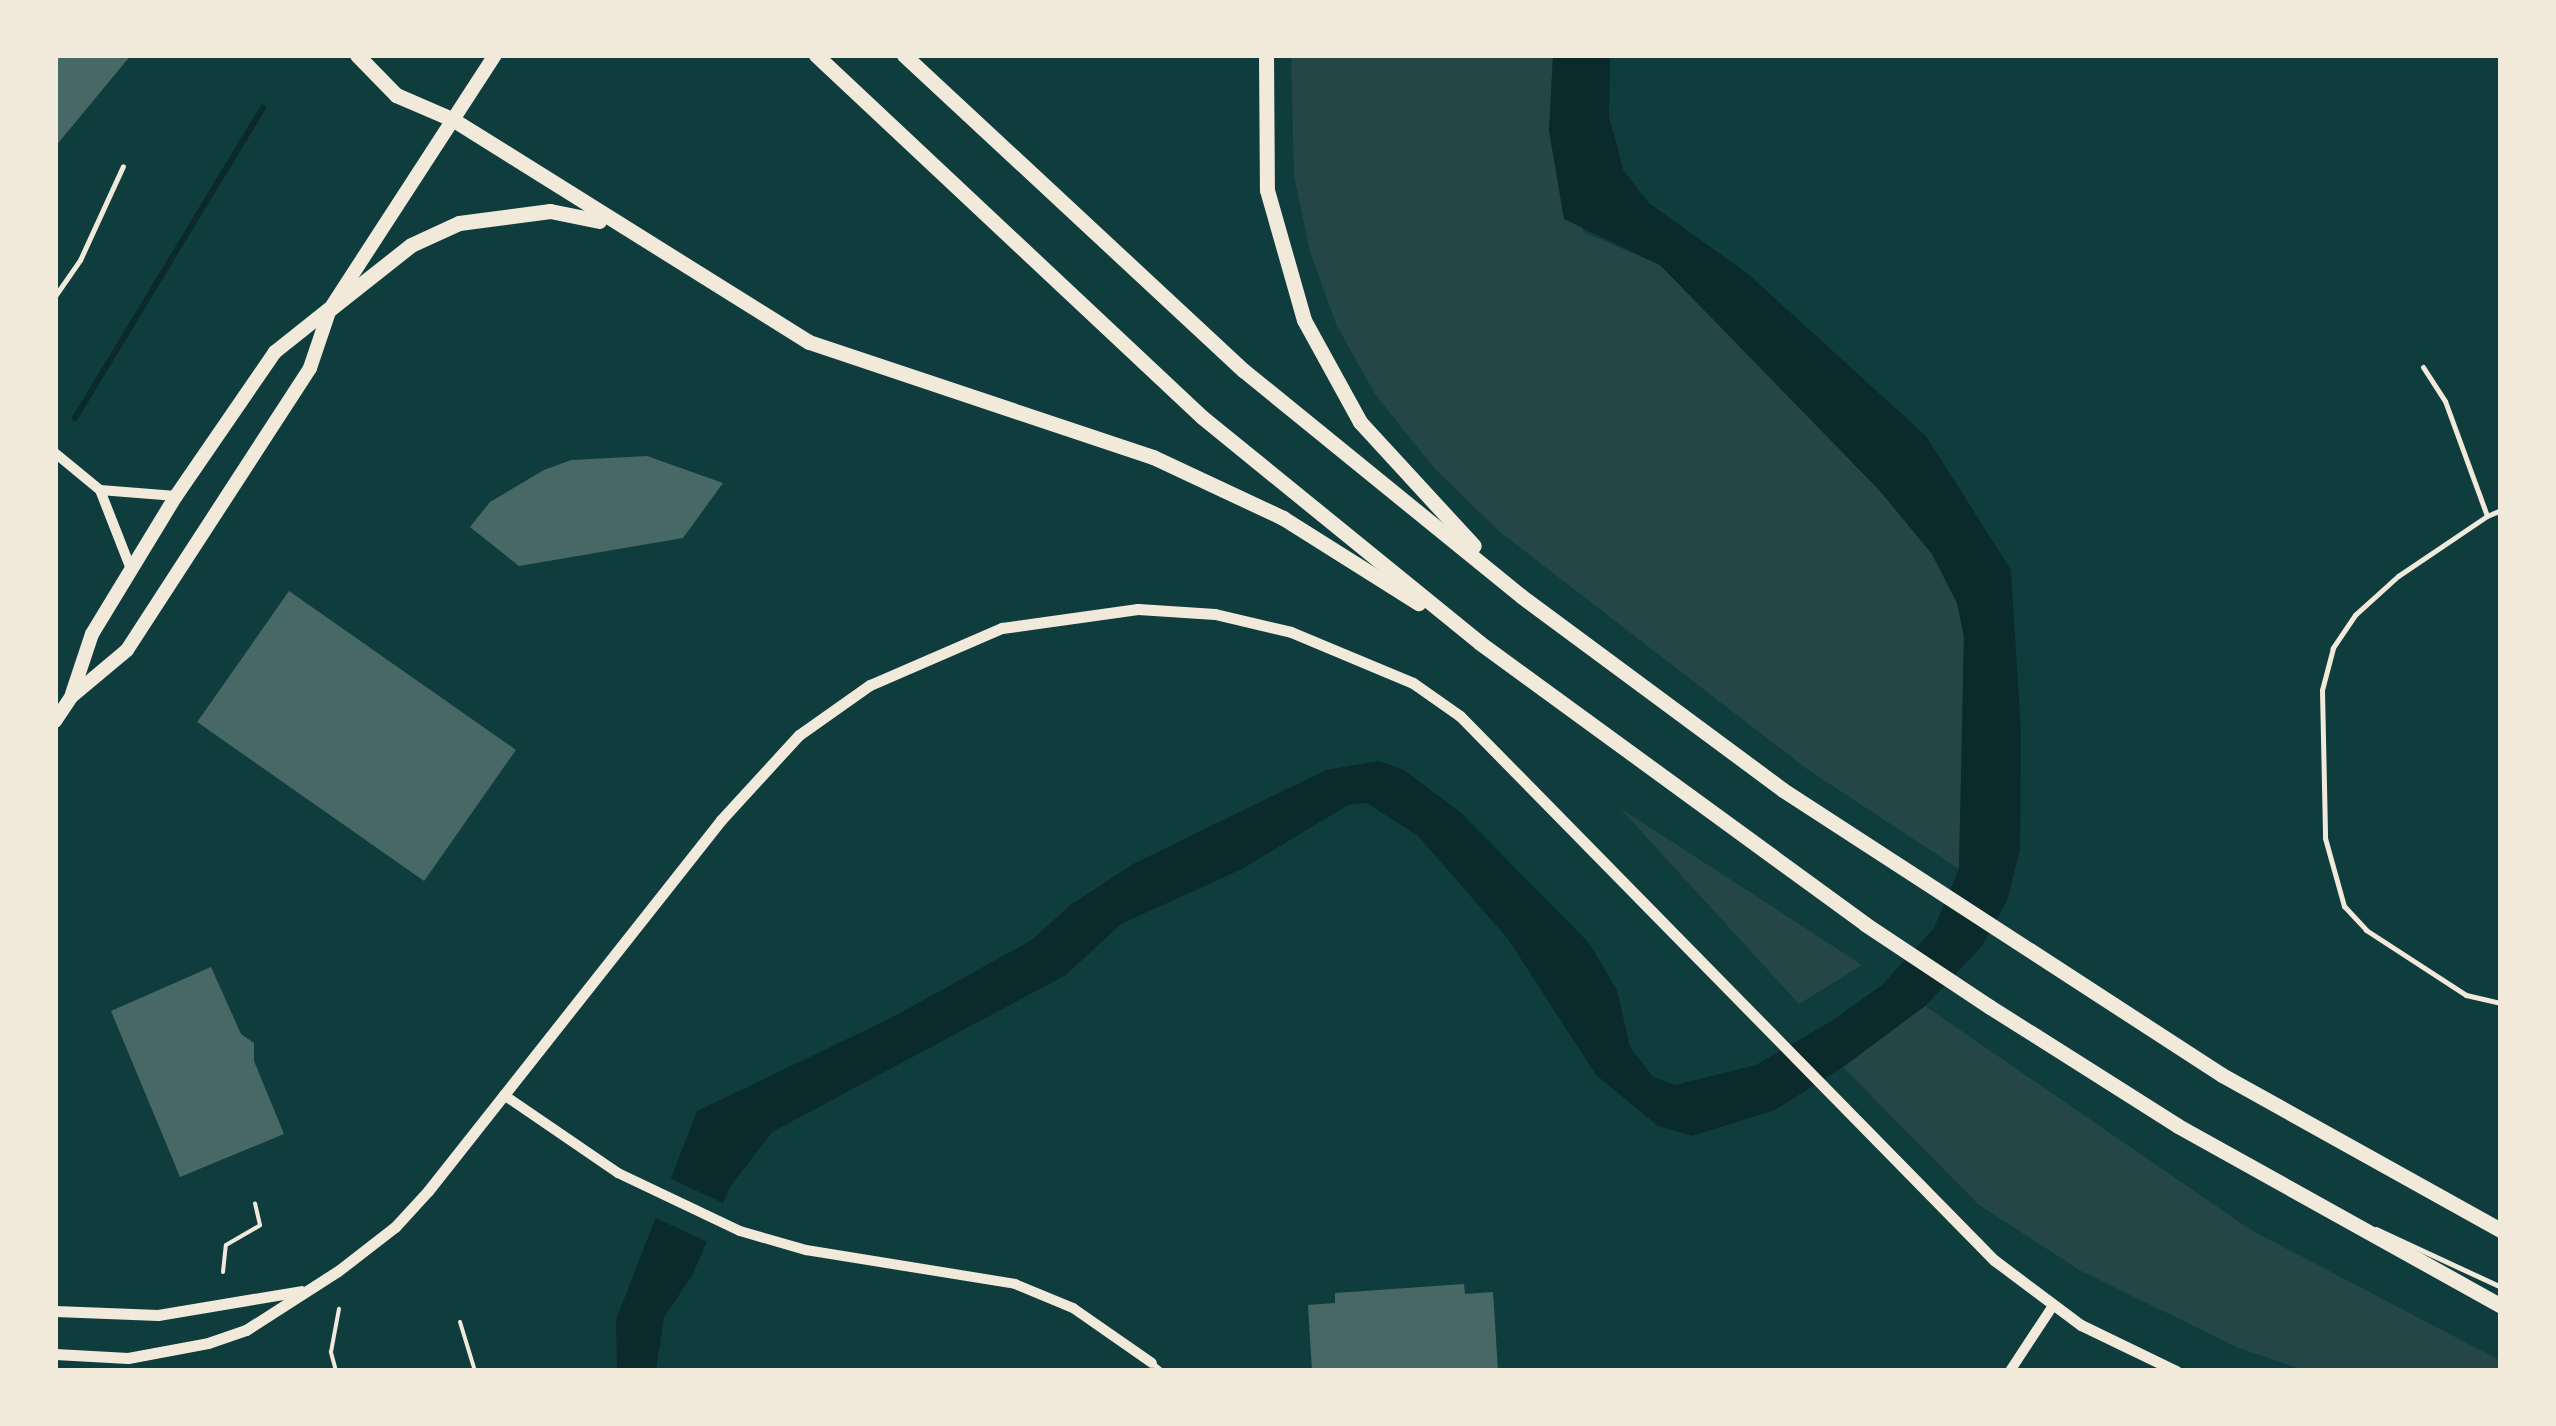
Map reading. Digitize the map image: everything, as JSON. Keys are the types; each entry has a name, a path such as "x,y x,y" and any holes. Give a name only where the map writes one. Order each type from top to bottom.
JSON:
{"highway":[{"path":"357,55 396,96 452,119 618,227 809,342 1152,457 1283,518 1480,643"},
{"path":"816,55 1202,417 1480,643 1865,924 1990,1007 2178,1126 2501,1306"},
{"path":"904,55 1243,370 1522,596 1896,867 2222,1074 2501,1230"},
{"path":"1266,55 1267,190 1304,320 1360,422 1522,596"},
{"path":"330,309 411,245 459,223 550,211 618,227"}],"main road":[{"path":"71,697 127,650 310,368 330,309 495,55"},
{"path":"55,721 71,697 92,634 176,496 275,352 330,309"}],"street":[{"path":"55,452 100,490 131,569"},
{"path":"100,490 176,496"},
{"path":"55,1354 128,1358 208,1343 246,1330 395,1227 722,820 800,735 870,685 928,656 1002,628 1074,613 1216,614 1347,650 1412,683 1460,716 1994,1260 2052,1307 2176,1371"},
{"path":"504,1095 618,1173 762,1238 1015,1284 1074,1308 1157,1367"},
{"path":"55,1312 158,1315 305,1290"},
{"path":"2010,1371 2052,1307"}],"lane":[{"path":"55,296 80,260 123,166"},
{"path":"2423,366 2444,401 2487,516"},
{"path":"2501,510 2398,576 2354,615 2333,648 2322,690 2325,838 2344,906 2366,930 2466,996 2501,1003"},
{"path":"2340,1216 2404,1238 2501,1287"}],"path":[{"path":"223,1272 226,1245 260,1225 256,1204"},
{"path":"336,1371 331,1352 339,1309"},
{"path":"460,1322 475,1371"}],"shaded area":[{"path":"1291,55 1553,55 1549,131 1584,232 1660,265 1880,491 1932,554 1957,603 1964,637 1959,869 1807,769 1500,532 1434,468 1375,394 1337,326 1310,252 1294,175"},
{"path":"1553,55 1610,55 1609,117 1623,170 1649,203 1748,274 1926,436 2011,570 2021,732 2020,849 2007,901 1982,946 1925,1006 1843,1067 1775,1110 1692,1136 1658,1126 1596,1075 1508,939 1418,836 1367,803 1348,805 1242,869 1121,924 1066,975 772,1132 730,1187 692,1276 664,1317 656,1371 617,1371 616,1320 697,1111 891,1018 1032,940 1069,906 1133,864 1326,770 1379,761 1404,770 1460,812 1589,943 1617,990 1630,1047 1653,1077 1675,1085 1756,1065 1833,1020 1882,985 1934,928 1959,869 1964,637 1957,603 1932,554 1880,491 1660,265 1564,219 1549,131"},
{"path":"1620,808 1862,965 1799,1004"},
{"path":"1925,1006 2251,1230 2501,1361 2501,1371 2306,1371 2239,1348 2081,1271 1978,1204 1843,1067"}],"pier":[{"path":"663,1175 728,1205 711,1243 645,1213"}],"building":[{"path":"55,55 131,55 55,147"},
{"path":"647,456 723,483 683,538 519,566 470,527 490,502 544,470 571,460"},
{"path":"289,591 516,750 424,881 197,722"},
{"path":"211,967 241,1034 254,1043 254,1061 284,1134 180,1177 111,1011"},
{"path":"1464,1284 1465,1294 1493,1292 1498,1371 1312,1371 1308,1305 1335,1303 1335,1293"}],"waterway":[{"path":"75,418 263,108"}]}
